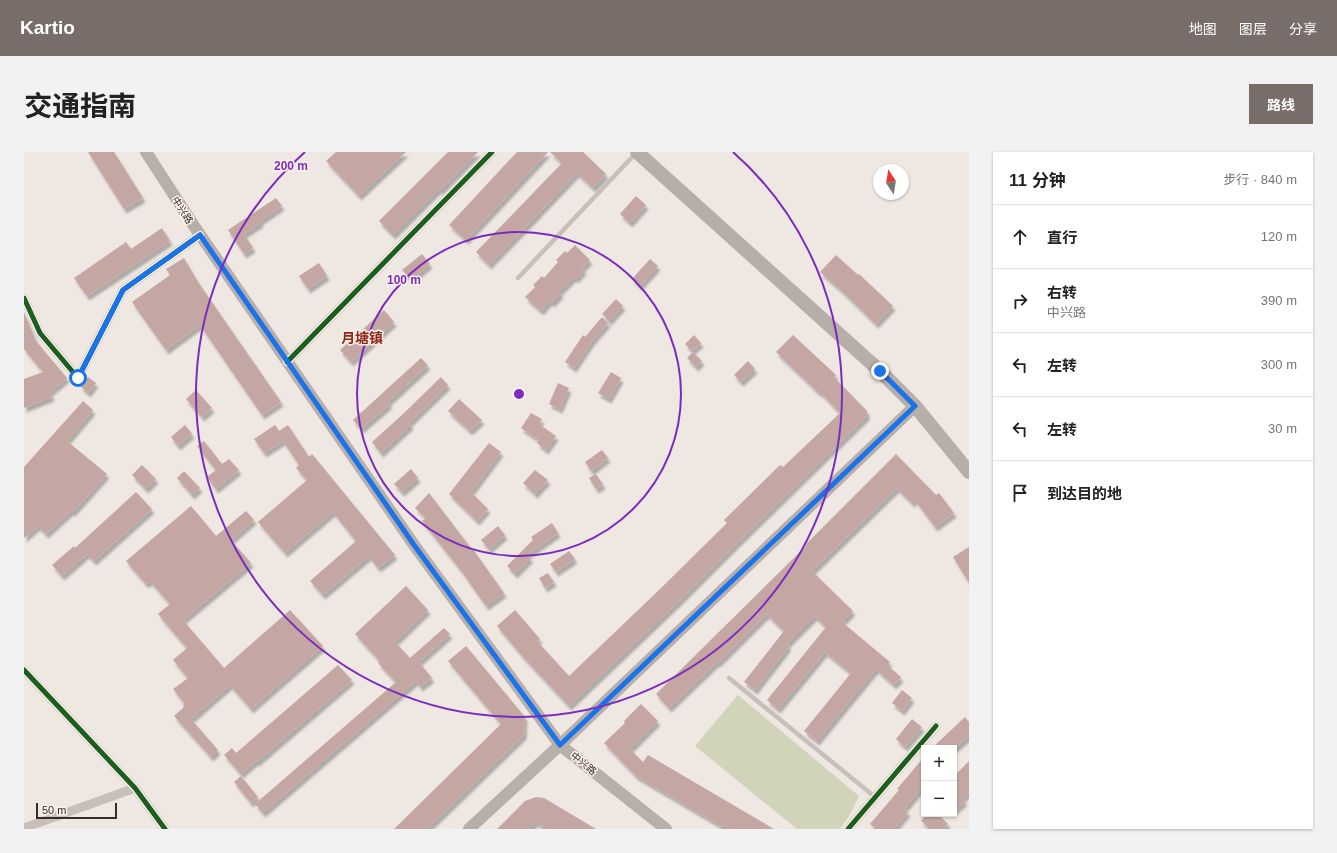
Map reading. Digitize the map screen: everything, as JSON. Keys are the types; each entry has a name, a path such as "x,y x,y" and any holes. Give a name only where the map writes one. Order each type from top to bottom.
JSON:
{"main road":[{"name":"中兴路","path":"146,152 200,235 414,545 560,745 666,829"},
{"path":"637,152 874,366 915,406 969,472"},
{"path":"470,829 915,406"}],"street":[{"path":"287,362 492,152"},
{"path":"24,298 40,333 78,378 123,290 200,235"},
{"path":"24,670 134,788 165,829"},
{"path":"848,829 936,726"},
{"path":"24,828 134,788"}],"lane":[{"path":"518,278 637,152"},
{"path":"729,678 875,797"}],"green space":[{"path":"738,695 859,796 850,815 840,829 797,829 695,746"}],"building":[{"path":"88,152 114,152 143,198 124,209"},
{"path":"336,152 406,152 359,196 326,161"},
{"path":"448,152 478,152 440,191 439,189 393,235 379,221"},
{"path":"517,152 548,152 466,240 449,225"},
{"path":"550,152 583,152 606,174 593,188 577,173 489,265 476,252 562,163"},
{"path":"636,196 646,205 630,223 620,214"},
{"path":"276,198 282,206 260,221 261,223 244,234 253,248 244,254 228,230"},
{"path":"162,228 170,241 87,296 74,278 126,242 131,249"},
{"path":"575,245 590,260 582,268 584,270 576,279 574,277 559,292 561,294 552,303 550,301 541,311 525,297 535,287 533,285 542,276 544,278 558,262 556,260 565,251 567,253"},
{"path":"422,254 430,264 411,280 402,270"},
{"path":"836,255 893,306 876,324 820,272"},
{"path":"184,258 198,282 281,402 262,415 200,325 166,350 132,302 170,275 166,269"},
{"path":"650,259 658,266 640,286 632,279"},
{"path":"319,263 327,276 308,289 299,276"},
{"path":"616,299 623,306 609,321 602,314"},
{"path":"384,310 394,322 351,362 340,350"},
{"path":"24,312 36,341 67,378 50,392 52,397 24,408 24,379 43,372 24,349"},
{"path":"602,317 608,323 592,341 574,368 565,362 583,335 585,337"},
{"path":"694,335 701,343 692,351 685,344"},
{"path":"793,335 836,375 834,377 867,411 867,416 676,604 569,706 524,658 497,626 515,610 540,639 537,641 569,676 727,523 724,520 780,465 783,467 840,413 820,392 819,393 776,352"},
{"path":"693,352 702,361 696,367 687,358"},
{"path":"421,358 428,365 388,402 390,404 361,429 353,420"},
{"path":"748,361 755,369 741,382 734,375"},
{"path":"611,372 621,378 609,399 598,393"},
{"path":"88,377 96,383 88,393 80,386"},
{"path":"441,377 448,385 409,423 411,425 381,453 372,442"},
{"path":"558,383 569,388 560,409 549,404"},
{"path":"196,390 212,408 202,417 186,399"},
{"path":"459,399 482,420 470,431 448,411"},
{"path":"83,401 93,410 67,441 107,474 73,512 71,511 46,534 38,526 24,538 24,467"},
{"path":"531,413 542,419 539,424 556,436 546,450 537,443 539,440 521,428"},
{"path":"185,425 192,434 178,446 171,437"},
{"path":"275,425 279,431 288,425 309,457 312,454 395,555 378,568 369,556 323,595 310,581 356,541 333,512 285,553 258,522 307,480 296,468 299,465 283,441 264,453 254,439"},
{"path":"204,441 222,464 229,459 239,470 216,489 207,477 216,470 197,446"},
{"path":"489,443 501,452 471,492 488,509 477,521 449,494"},
{"path":"602,450 608,458 591,471 585,462"},
{"path":"896,454 936,495 939,493 954,513 935,527 915,500 912,503 897,488 812,571 853,611 842,622 890,662 887,665 901,677 894,685 876,669 817,741 804,731 851,673 825,652 778,709 767,700 826,627 815,616 787,644 789,646 755,690 744,682 784,631 767,614 718,663 717,662 669,708 656,694 806,546 805,545"},
{"path":"142,465 156,479 146,489 132,475"},
{"path":"411,469 418,478 402,492 394,484"},
{"path":"535,470 548,480 535,494 523,483"},
{"path":"184,471 200,488 192,495 177,478"},
{"path":"596,474 603,485 596,489 589,478"},
{"path":"136,492 152,509 94,561 87,554 62,576 52,565 74,546 75,548"},
{"path":"429,493 472,548 504,593 486,606 462,572 422,521 426,518 415,508"},
{"path":"191,506 216,536 246,511 254,520 231,540 251,563 183,620 224,668 290,610 323,646 251,709 230,685 191,719 218,750 211,757 174,716 184,707 183,705 185,704 173,689 188,678 173,660 187,648 158,614 170,604 150,581 146,584 126,561"},
{"path":"552,523 558,533 527,555 531,558 515,574 507,566 533,540 531,537"},
{"path":"498,526 505,535 489,549 481,540"},
{"path":"969,547 969,583 953,557"},
{"path":"569,551 575,559 556,572 550,564"},
{"path":"548,573 554,582 545,588 539,578"},
{"path":"406,586 428,610 395,642 410,658 444,628 450,634 419,662 432,678 420,687 416,681 263,813 255,804 396,682 378,663 380,661 355,634"},
{"path":"466,646 525,717 524,735 427,829 394,829 501,724 448,661"},
{"path":"338,665 352,680 241,774 224,755 232,748 236,753"},
{"path":"902,690 912,698 902,711 892,703"},
{"path":"641,704 658,721 630,749 643,762 648,755 774,829 731,829 724,825 723,827 636,776 604,743 625,723 624,721"},
{"path":"965,717 969,722 969,736 957,746 957,745 935,745"},
{"path":"912,719 922,727 905,747 896,739"},
{"path":"921,761 921,789 904,809 908,812 894,829 876,829 870,824 899,790 897,789"},
{"path":"969,761 969,792 962,799 965,801 957,808 957,781 957,773"},
{"path":"241,776 258,797 251,803 234,782"},
{"path":"536,797 544,798 596,829 547,829 536,822 529,829 497,829 525,801"},
{"path":"924,817 941,817 948,824 943,829 930,829 921,821"}],"cycle path":[{"path":"287,362 492,152"},
{"path":"24,298 40,333 78,378 123,290 200,235"},
{"path":"24,670 135,788 165,829"},
{"path":"848,829 936,726"}],"district":[{"name":"月塘镇","path":"362,338"}],"route":[{"path":"78,378 123,290 200,235 414,545 560,745 915,406 880,371"}]}
